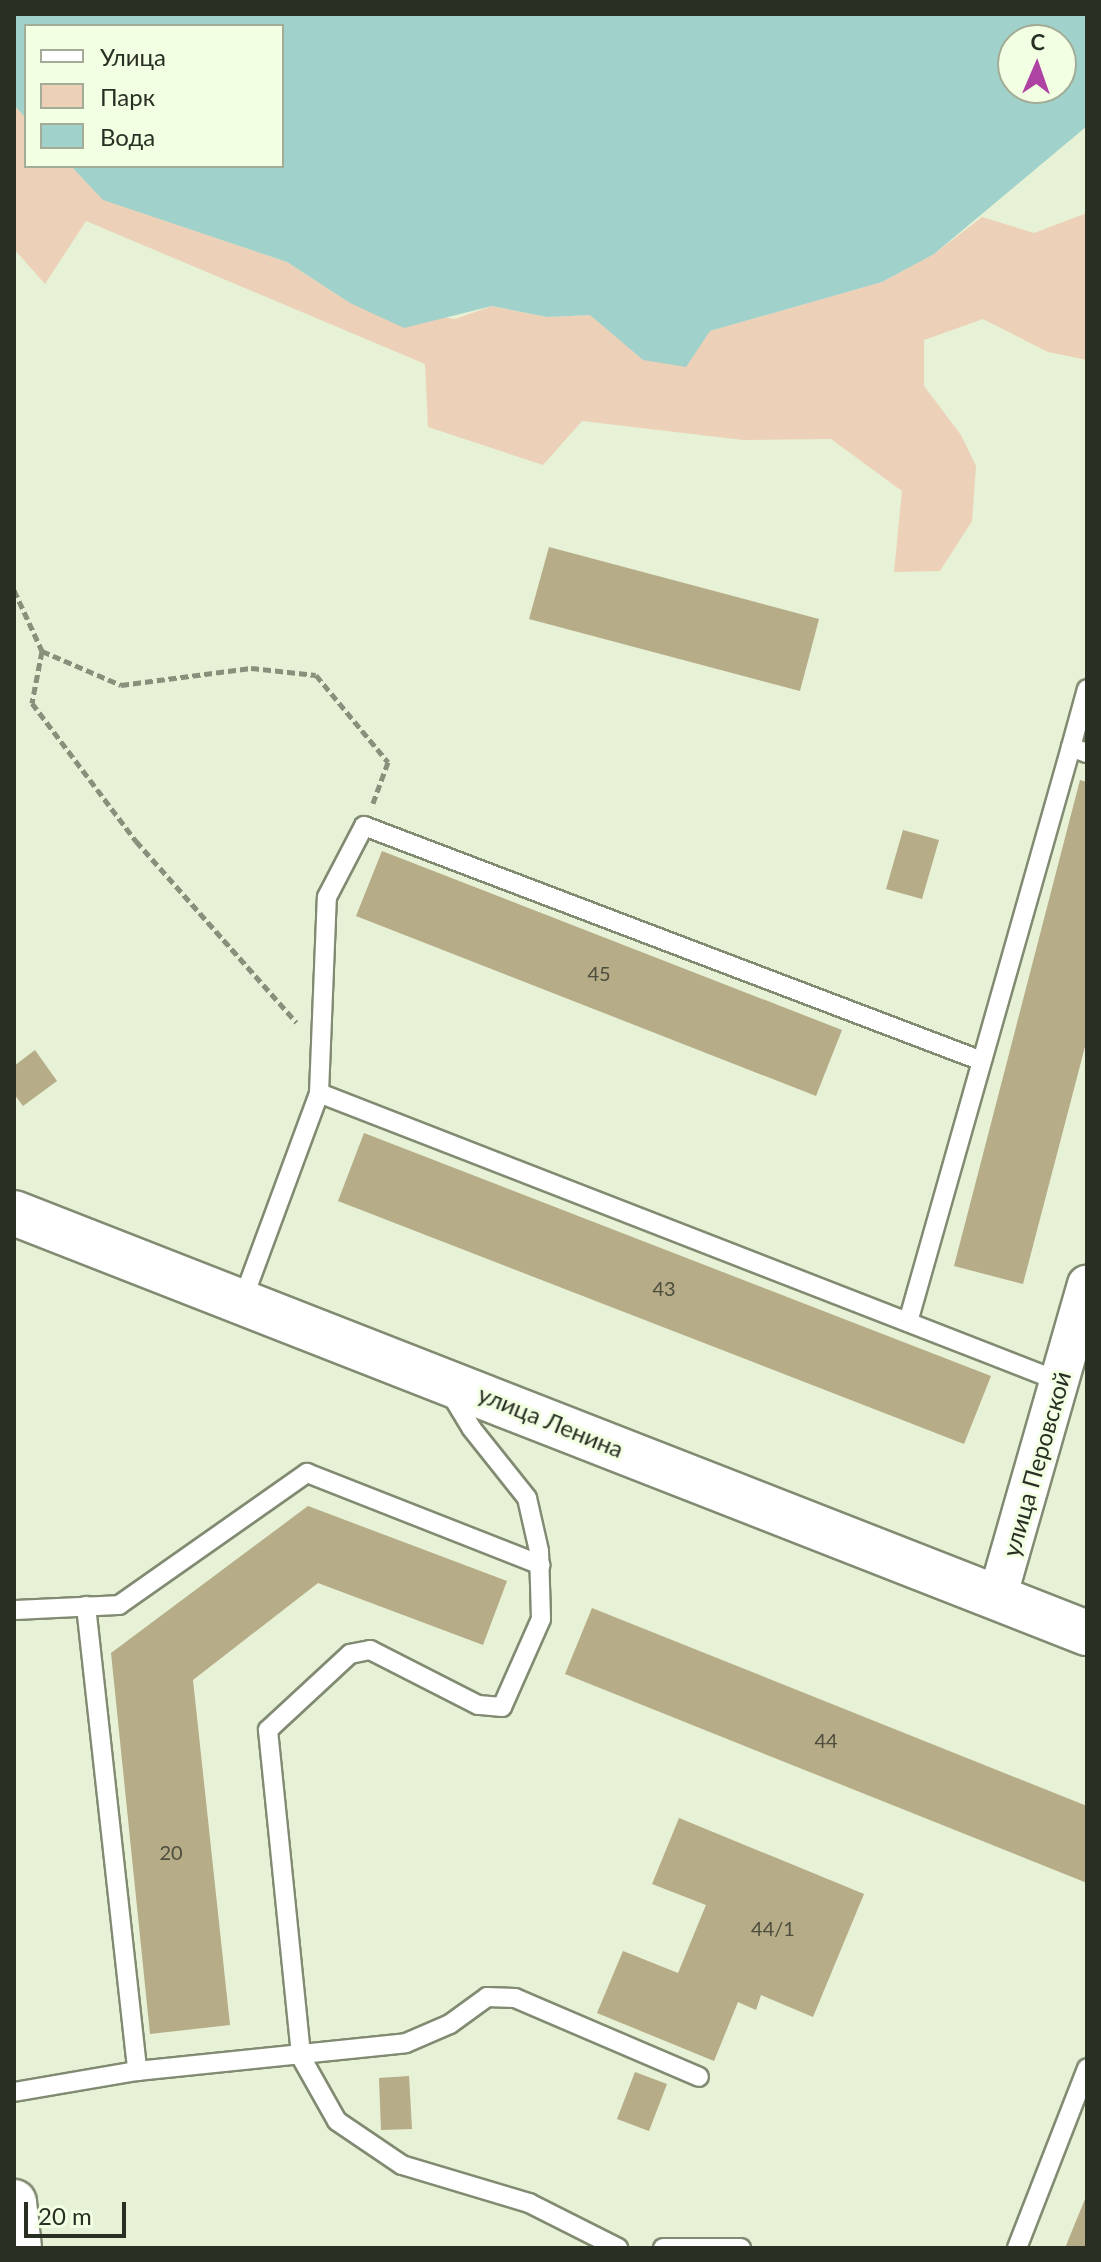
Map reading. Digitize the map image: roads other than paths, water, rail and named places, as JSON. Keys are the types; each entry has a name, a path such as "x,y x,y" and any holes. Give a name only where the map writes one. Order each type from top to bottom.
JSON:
{"street":[{"name":"улица Ленина","path":"14,1213 243,1299 1087,1633"},
{"name":"улица Перовской","path":"997,1598 1059,1381 1081,1330 1087,1285"},
{"path":"14,2202 19,2248"}],"lane":[{"path":"908,1322 982,1061 1079,750 1087,689"},
{"path":"243,1299 319,1093 327,897 364,826 982,1061"},
{"path":"319,1093 1059,1381"},
{"path":"441,1378 472,1429 527,1498 540,1565 541,1619 502,1707 478,1705 370,1650 350,1654 268,1730 301,2057 337,2121 402,2165 529,2203 618,2248"},
{"path":"14,1610 119,1605 307,1473 540,1565"},
{"path":"86,1606 137,2071"},
{"path":"14,2092 137,2071 301,2057 406,2043 450,2024 487,1997 515,1998 699,2077"},
{"path":"1017,2248 1087,2068"},
{"path":"663,2248 741,2248"}],"water":[{"path":"14,14 1087,14 1087,126 934,254 882,282 710,331 686,367 643,360 590,315 547,317 492,306 404,328 350,303 287,262 103,200 73,168 284,168 284,24 24,24 24,116 14,105"}]}
